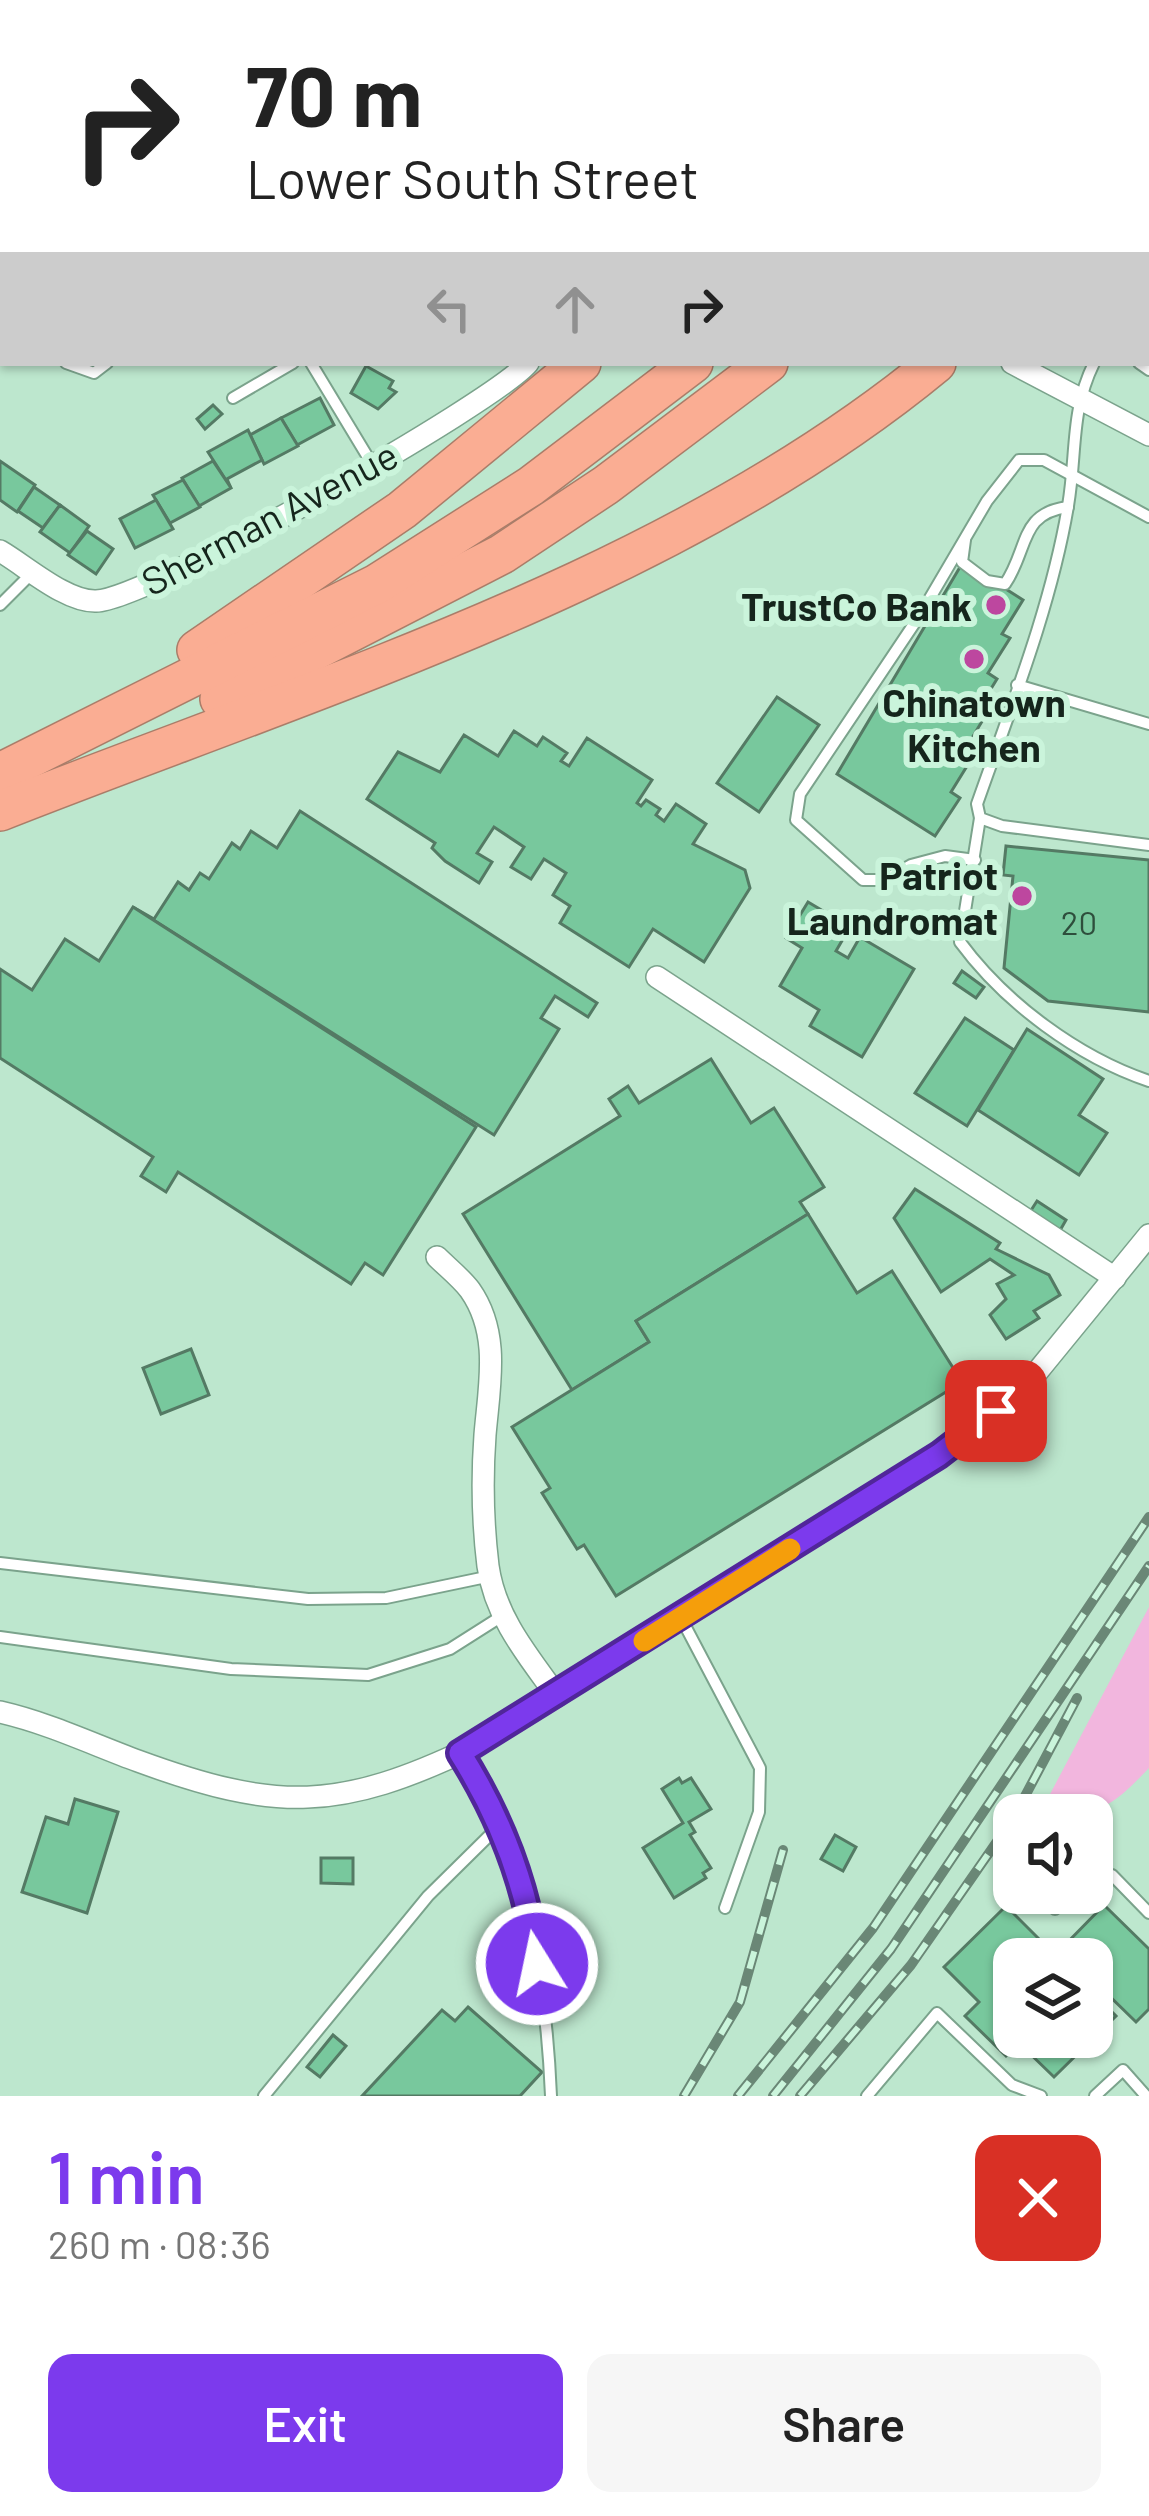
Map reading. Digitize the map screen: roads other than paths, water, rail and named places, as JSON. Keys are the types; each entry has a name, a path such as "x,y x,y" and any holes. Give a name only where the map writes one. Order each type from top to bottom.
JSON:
{"highway":[{"path":"0,770 334,561 513,424 578,366"},
{"path":"0,770 377,584 530,486 689,366"},
{"path":"0,809 448,585 606,485 764,366"},
{"path":"0,809 535,601 750,488 931,366"}],"street":[{"name":"Sherman Avenue","path":"0,551 81,599 99,602 139,590 373,464 523,366"},
{"path":"1018,366 1149,435"},
{"path":"657,976 1115,1278"},
{"path":"0,1712 201,1782 289,1801 329,1798 406,1779 557,1696 939,1455 1024,1388 1149,1235"},
{"path":"437,1257 471,1292 487,1330 493,1370 485,1438 491,1576 503,1616 557,1696"}],"lane":[{"path":"0,95 0,105"},
{"path":"74,366 94,373 103,366"},
{"path":"233,398 288,366"},
{"path":"313,366 373,464"},
{"path":"1092,366 1077,397 1068,507 1017,685 976,804 980,818 960,942 978,967 1091,1058 1149,1081"},
{"path":"975,860 945,856 911,865 885,880 863,880 796,820 800,794 920,615 966,534 1019,460 1044,460 1149,517"},
{"path":"966,534 962,562 987,581 1005,584 1018,566 1028,525 1045,510 1068,507"},
{"path":"0,604 34,571"},
{"path":"1017,685 1149,724"},
{"path":"980,818 1002,826 1149,845"},
{"path":"0,1563 308,1599 375,1599 491,1576"},
{"path":"0,1637 231,1670 368,1675 450,1649 503,1616"},
{"path":"681,1618 760,1768 759,1812 725,1908"},
{"path":"460,1753 500,1825 532,1919 551,2096"},
{"path":"264,2096 428,1896 500,1825"},
{"path":"1113,1876 1149,1912"},
{"path":"867,2096 937,2013 1012,2085 1041,2096"},
{"path":"1095,2096 1123,2070 1146,2096"}],"railway":[{"path":"738,2096 873,1928 1149,1517"},
{"path":"773,2096 891,1949 1149,1566"},
{"path":"1026,1794 1077,1698"},
{"path":"800,2096 911,1965 993,1847"},
{"path":"684,2096 740,2002 783,1850"}],"place":[{"name":"TrustCo Bank","path":"996,605"},
{"name":"Chinatown Kitchen","path":"974,659"},
{"name":"Patriot Laundromat","path":"1022,896"}]}
